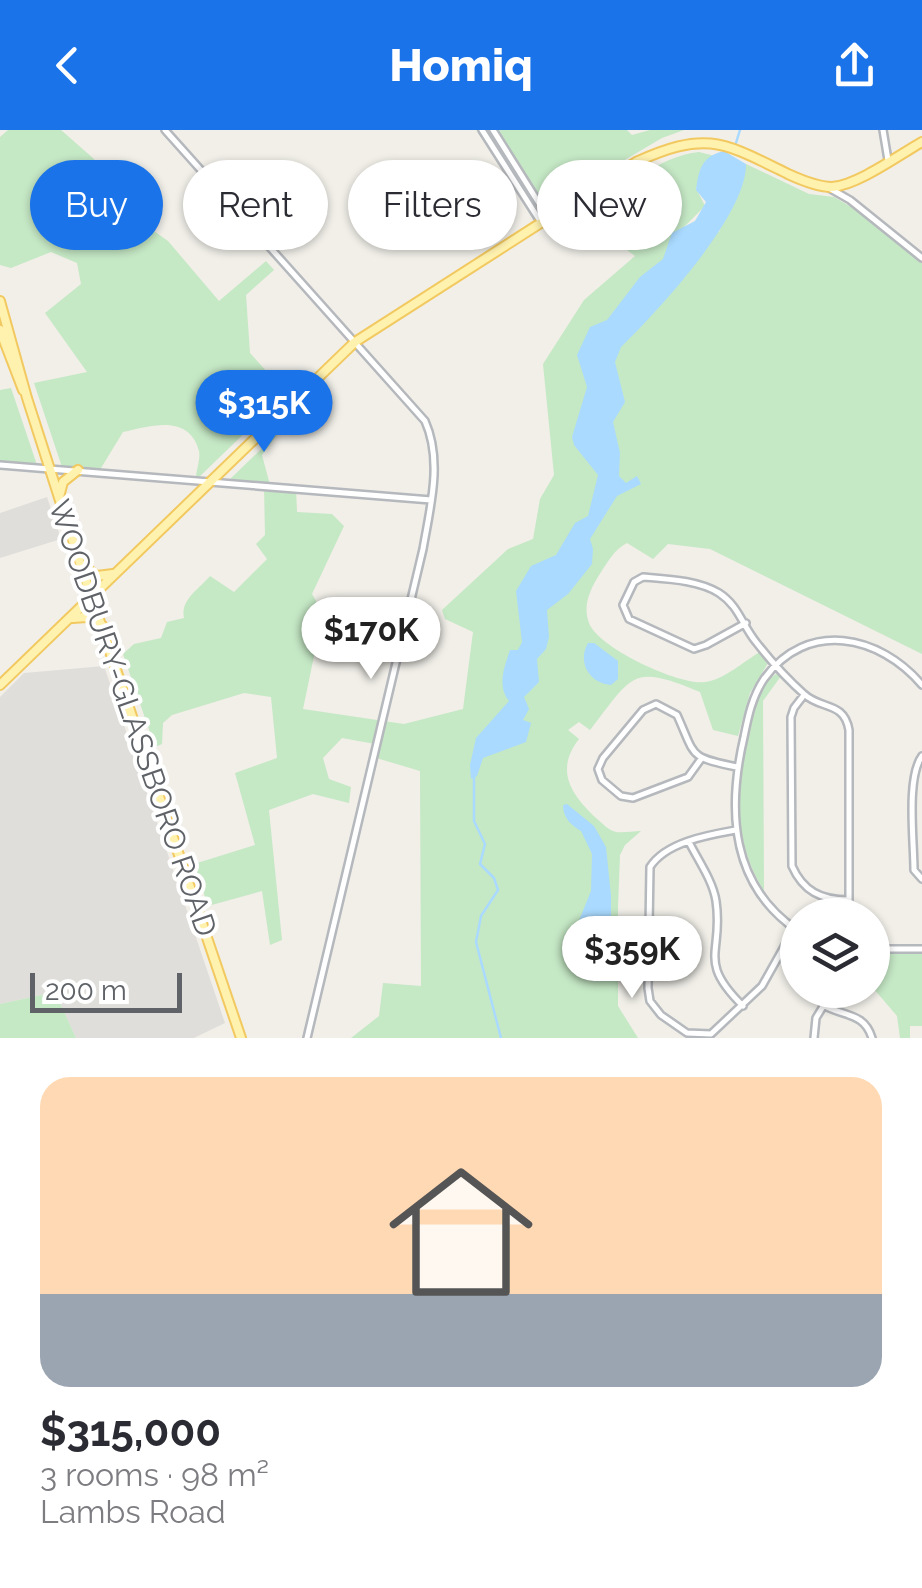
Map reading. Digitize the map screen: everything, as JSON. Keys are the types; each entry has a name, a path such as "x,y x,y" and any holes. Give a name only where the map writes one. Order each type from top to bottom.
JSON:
{"main road":[{"path":"640,160 691,142 738,147 794,176 826,187 848,182 922,142"},
{"path":"0,686 356,342 537,224"},
{"name":"WOODBURY-GLASSBORO ROAD","path":"0,301 80,563 241,1038"},
{"name":"WOODBURY-GLASSBORO ROAD","path":"0,330 27,398"},
{"path":"59,497 63,482 78,470"},
{"path":"80,563 97,576 117,573"},
{"path":"68,619 86,617 102,625"}],"street":[{"path":"165,130 426,425 433,448 432,500 307,1038"},
{"path":"482,130 537,209"},
{"path":"493,130 537,207"},
{"path":"882,130 888,160"},
{"path":"826,187 850,200 922,258"},
{"path":"0,465 432,500"},
{"path":"746,623 706,646 689,648 628,620 623,605 636,580 648,577 709,588 729,601 746,623 754,639 804,695 836,708 848,725 849,898"},
{"path":"780,916 747,868 736,830 733,800 737,767 756,694 777,665 794,652 812,645 852,641 892,656 922,685"},
{"path":"804,695 791,720 792,866 816,896 832,898"},
{"path":"701,758 688,776 633,798 621,796 598,773 602,758 643,710 658,704 675,713 687,744 701,758 737,767"},
{"path":"922,756 914,769 914,868 922,879"},
{"path":"914,787 922,788"},
{"path":"736,830 689,842 658,856 649,872 650,1000 661,1015 685,1032 700,1036 718,1030 743,1006 766,981 780,957"},
{"path":"689,842 714,894 716,971 743,1006"},
{"path":"890,950 922,950"},
{"path":"814,1038 822,1008"},
{"path":"831,1008 859,1018 872,1038"}],"shaded area":[{"path":"47,497 61,539 0,558 0,513"},
{"path":"104,666 225,1023 194,1038 76,1038 55,992 0,1004 0,697 24,673"}],"green space":[{"path":"8,130 61,130 94,160 30,160 30,250 163,250 163,237 219,301 266,261 274,270 246,295 250,353 286,393 196,480 199,454 194,439 187,431 167,425 123,432 98,473 63,470 34,383 87,372 45,313 81,284 77,263 51,252 11,268 0,265 0,137"},
{"path":"476,130 627,130 632,135 650,130 684,130 625,160 537,160 537,210 517,184 517,160 499,160"},
{"path":"699,152 715,156 696,188 705,206 682,229 682,160 669,160"},
{"path":"746,164 809,194 834,197 863,214 922,261 922,654 710,549 668,544 653,559 627,543 622,546 601,572 587,603 589,623 607,643 660,672 693,682 719,678 760,652 768,663 750,693 738,736 713,730 700,692 646,677 626,686 590,730 579,722 568,730 579,739 568,762 573,791 610,830 641,831 620,855 618,906 618,1006 638,1038 351,1038 379,1016 383,983 421,986 420,771 373,757 375,744 342,738 323,758 329,779 351,787 349,803 313,794 269,810 282,940 270,945 262,891 208,906 194,864 255,845 235,773 277,758 271,697 244,693 172,715 163,723 162,744 155,747 123,654 134,644 161,638 167,622 184,618 188,600 210,576 234,592 267,559 256,544 265,535 264,486 227,482 280,431 262,455 270,485 296,488 297,512 332,514 344,526 312,594 323,613 303,709 404,724 463,709 473,632 445,619 442,610 508,549 533,539 540,499 554,475 543,364 584,300 635,256 627,250 682,250 682,239 719,232"},
{"path":"11,388 38,468 0,465 0,390"},
{"path":"776,674 781,676 763,701 764,891 741,832 740,792 755,706 761,691"},
{"path":"890,954 922,954 922,1026 910,1026 910,1038 900,1038 897,1016 890,1008"},
{"path":"55,992 76,1038 0,1038 0,1004"}],"water":[{"path":"724,151 746,164 732,209 698,261 621,347 615,362 625,402 613,422 620,453 619,476 626,483 637,476 641,484 617,496 590,539 592,564 568,594 547,610 549,637 546,649 537,659 539,682 524,697 529,709 523,720 531,723 526,742 483,758 477,776 471,779 476,738 509,701 502,683 504,670 510,650 518,650 522,642 516,591 531,566 556,555 575,523 588,516 598,475 572,437 587,387 577,355 590,327 607,320 640,277 663,259 666,250 682,250 682,228 695,221 706,202 696,190 701,169 711,156"},
{"path":"588,643 594,643 618,661 618,679 611,685 597,680 587,670 584,657"},
{"path":"567,804 594,826 606,847 611,962 578,923 591,891 592,854 581,831 566,817 563,805"}],"waterway":[{"path":"736,143 740,130"},
{"path":"474,776 474,821 485,844 480,864 494,878 498,890 481,916 476,942 501,1038"}]}
